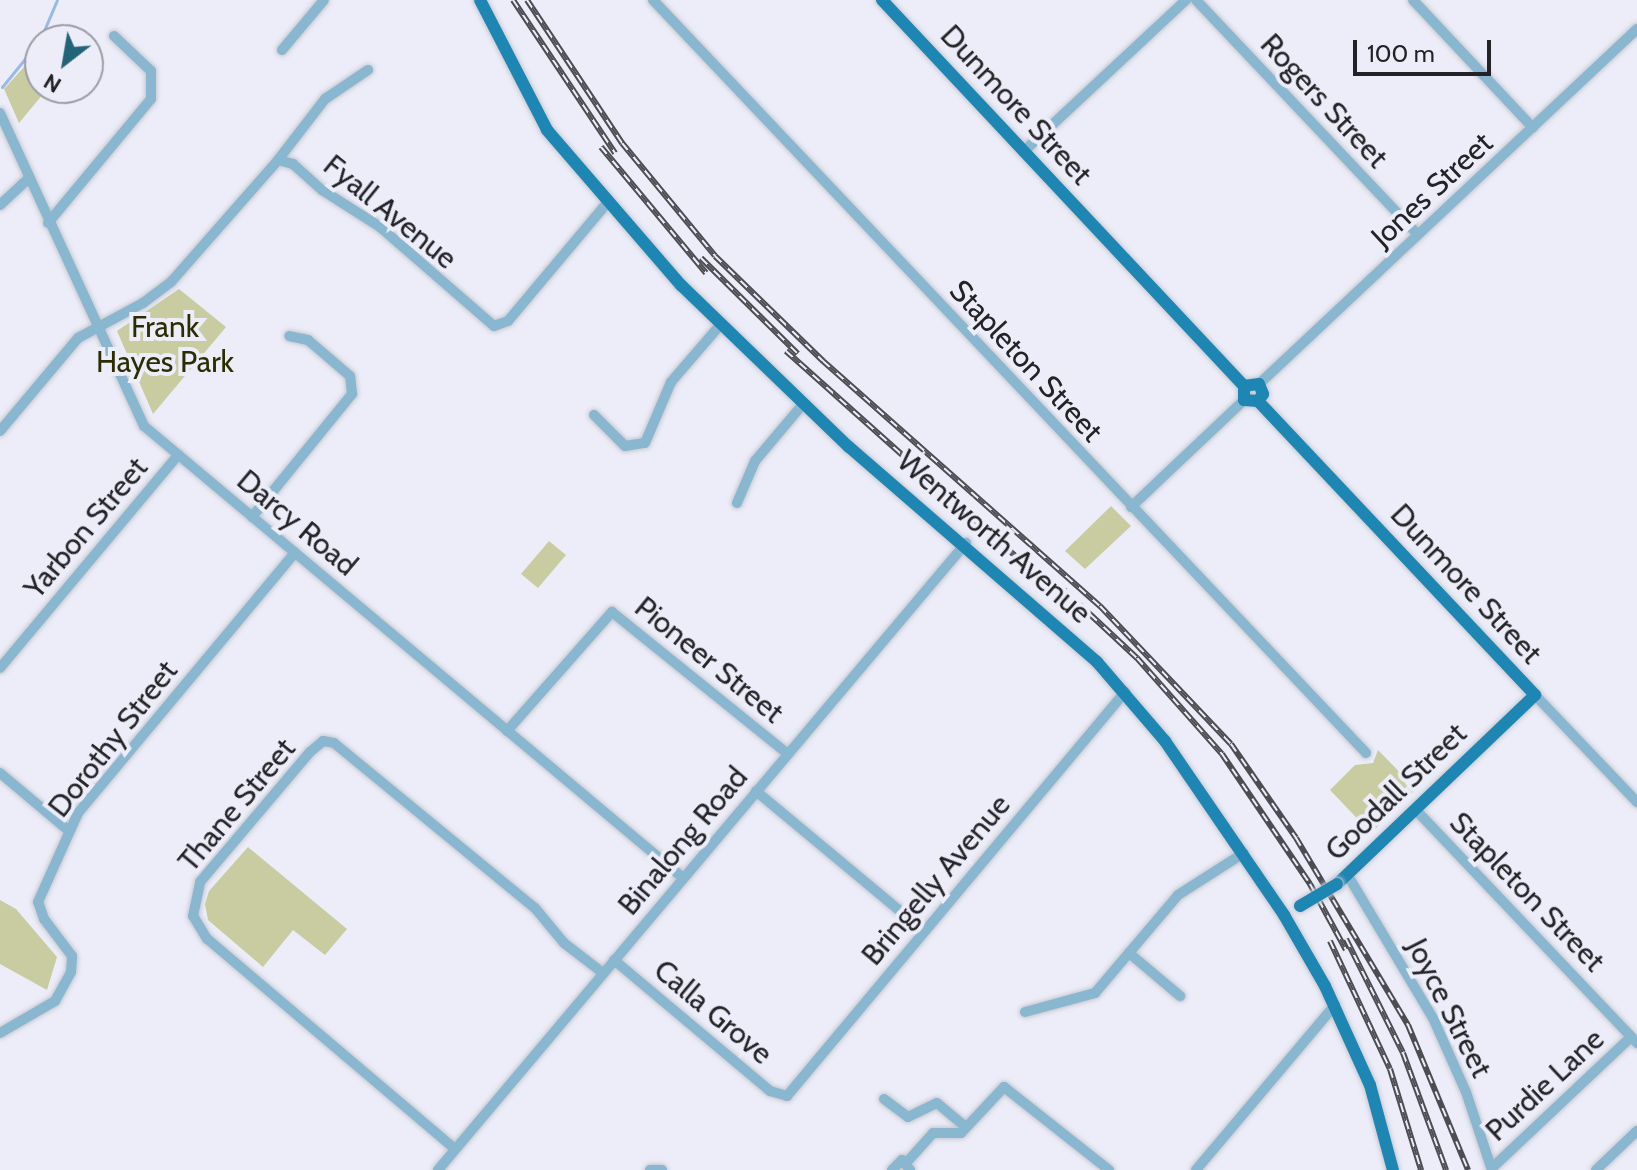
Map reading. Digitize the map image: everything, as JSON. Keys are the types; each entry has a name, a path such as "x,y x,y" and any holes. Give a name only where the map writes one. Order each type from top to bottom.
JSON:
{"main road":[{"name":"Wentworth Avenue","path":"480,0 531,106 608,202 720,325 803,404 966,543 1125,692 1198,783 1284,915 1335,1005 1370,1085 1393,1170"},
{"name":"Dunmore Street","path":"882,0 1244,386"},
{"path":"1259,384 1263,394 1258,401 1244,400 1244,386 1259,384"},
{"name":"Dunmore Street","path":"1258,401 1535,695"},
{"name":"Goodall Street","path":"1284,915 1337,884 1535,695"}],"street":[{"path":"282,50 324,0"},
{"name":"Stapleton Street","path":"653,0 1366,753"},
{"path":"1023,152 1186,0"},
{"name":"Rogers Street","path":"1196,0 1418,235"},
{"path":"1413,0 1533,128"},
{"name":"Jones Street","path":"1259,384 1636,31"},
{"path":"48,223 151,99 151,71 114,36"},
{"path":"278,160 325,99 368,70"},
{"name":"Darcy Road","path":"0,113 140,421 683,878"},
{"name":"Fyall Avenue","path":"0,431 78,338 95,325 166,287 278,160 293,164 322,190 380,227 494,326 508,321 608,202"},
{"path":"0,205 29,178"},
{"path":"594,415 625,446 645,443 671,382 720,325"},
{"path":"252,517 352,394 350,376 308,340 289,336"},
{"path":"1131,507 1244,400"},
{"path":"737,503 755,461 803,404"},
{"name":"Yarbon Street","path":"0,668 178,455"},
{"name":"Binalong Road","path":"438,1170 966,543"},
{"name":"Dorothy Street","path":"0,1033 55,1001 71,972 72,956 44,919 38,902 69,831 295,553"},
{"name":"Pioneer Street","path":"507,731 612,612 788,754"},
{"name":"Bringelly Avenue","path":"784,1097 795,1090 1125,692"},
{"name":"Dunmore Street","path":"1535,695 1637,802"},
{"name":"Thane Street","path":"455,1149 207,939 193,916 200,882 310,752 323,741 334,743 535,908 564,943 603,973"},
{"path":"0,773 69,831"},
{"path":"756,791 924,931"},
{"name":"Stapleton Street","path":"1415,809 1634,1040"},
{"path":"1025,1012 1092,996 1178,895 1244,853"},
{"name":"Joyce Street","path":"1347,874 1433,1018 1492,1169"},
{"path":"1129,953 1180,996"},
{"name":"Calla Grove","path":"614,960 784,1097"},
{"path":"1196,1170 1335,1005"},
{"name":"Purdie Lane","path":"1492,1169 1634,1040"},
{"path":"892,1170 896,1162 909,1166 931,1134 959,1134 997,1090 1006,1088 1109,1170"},
{"path":"884,1099 908,1117 937,1103 966,1127"},
{"path":"1596,1170 1637,1131"}],"green space":[{"path":"24,67 24,104 35,104 19,123 4,89"},
{"name":"Frank Hayes Park","path":"179,289 226,327 153,414 117,331"},
{"path":"1111,506 1131,526 1085,569 1065,551"},
{"path":"549,541 566,555 538,588 521,574"},
{"path":"1378,750 1416,789 1371,833 1330,790 1355,765 1373,763"},
{"path":"248,847 347,929 325,955 293,930 263,967 208,920 205,904 209,891"},
{"path":"0,900 16,909 57,957 47,990 0,964"}],"waterway":[{"path":"2,87 40,40 57,0"}],"railway":[{"path":"513,0 615,153"},
{"path":"527,0 622,143 715,256 823,361 1100,606 1231,744 1296,838 1408,1025 1468,1170"},
{"path":"601,147 706,273"},
{"path":"701,258 798,354"},
{"path":"786,351 1069,604"},
{"path":"1064,590 1137,658 1222,754 1310,884 1346,950"},
{"path":"1346,939 1403,1053 1446,1170"},
{"path":"1330,941 1390,1069 1421,1170"}]}
